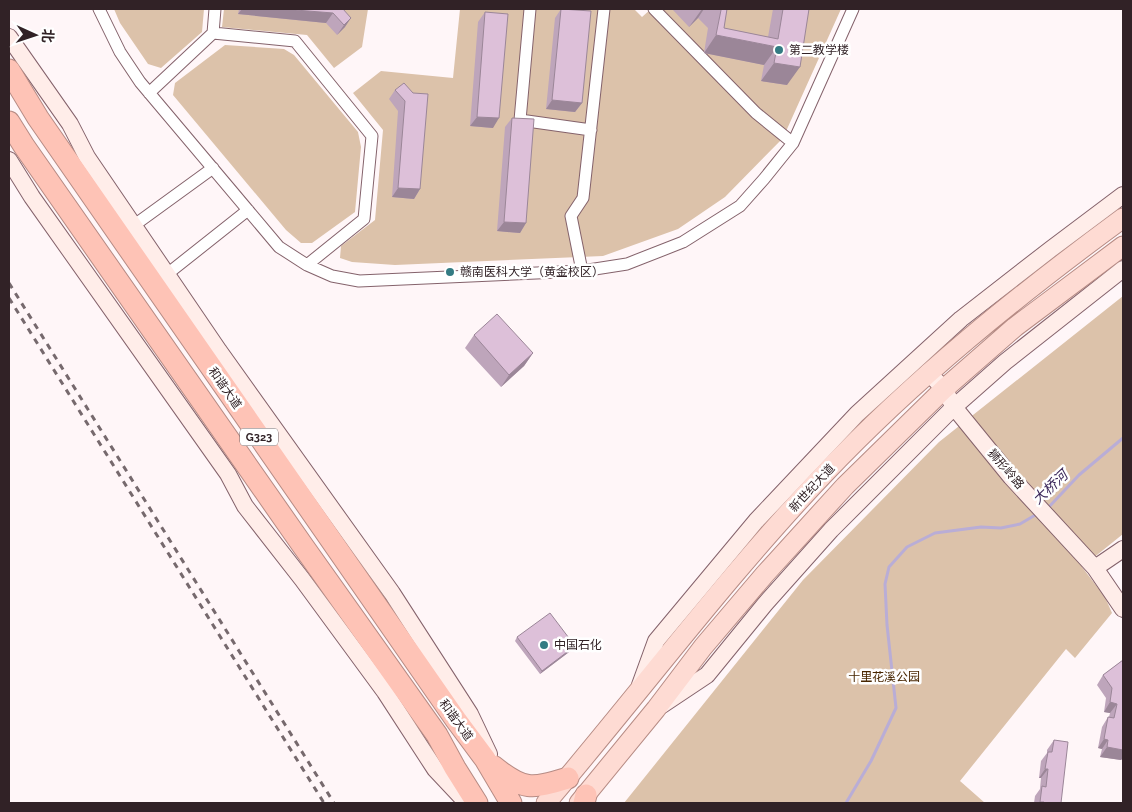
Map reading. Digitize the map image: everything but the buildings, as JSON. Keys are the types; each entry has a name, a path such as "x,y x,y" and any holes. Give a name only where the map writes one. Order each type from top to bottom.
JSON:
{"highway":[{"name":"和谐大道","path":"9,70 38,118 127,231 160,279 456,720 490,764 512,803"},
{"name":"和谐大道","path":"9,122 303,546 437,735 455,768 466,801"},
{"path":"490,764 510,780 528,787 546,785 568,778"}],"main road":[{"name":"新世纪大道","path":"546,803 638,694 746,560 805,494 928,372 1018,298 1123,218"},
{"name":"新世纪大道","path":"583,800 703,647 765,574 862,469 944,389 1015,327 1123,246"}],"street":[{"path":"99,9 120,52 149,93 279,246 307,265 332,276 359,281 582,271 627,264 683,242 740,206 793,143 853,9"},
{"path":"149,93 213,33 215,9"},
{"path":"530,9 520,120 591,130"},
{"path":"582,271 571,216 583,198 604,9"},
{"path":"654,9 756,113 793,143"},
{"path":"213,33 295,41 372,136 364,218 307,265"},
{"path":"9,37 70,124 127,231 213,168"},
{"path":"9,160 44,213 228,474 245,506 302,579 385,692 435,769 466,801"},
{"path":"638,694 656,640 756,521 857,414 962,319 1123,195"},
{"path":"160,279 248,210"},
{"path":"1018,298 1051,249"},
{"path":"1077,282 1123,263"},
{"path":"656,709 707,674 765,604 831,530 954,407 1006,362 1123,269"},
{"name":"狮形岭路","path":"928,372 944,389 954,407 1011,477 1095,568 1123,609"},
{"path":"831,530 862,469"},
{"path":"756,521 805,494"},
{"path":"1095,568 1123,549"}],"green space":[{"path":"114,9 204,9 202,32 161,68 148,64 120,23"},
{"path":"224,9 368,9 362,47 334,68 307,35 222,27"},
{"path":"460,9 634,9 642,17 651,9 841,9 783,138 725,197 678,229 603,256 395,265 352,262 340,258 341,246 375,220 383,130 353,93 381,71 453,78"},
{"path":"225,45 284,49 294,55 358,132 361,147 355,212 312,243 301,243 286,230 173,95 175,83"},
{"name":"十里花溪公园","path":"1123,296 1123,534 1082,567 1105,597 1112,613 1075,658 1066,649 960,781 985,803 624,803 803,580 939,442"}],"waterway":[{"name":"大桥河","path":"1047,509 1079,475 1123,438"},
{"path":"846,803 871,761 896,708 887,625 885,584 889,567 907,547 935,533 981,527 1001,528 1020,524 1037,514"}],"railway":[{"path":"9,283 334,803"},
{"path":"9,298 324,803"}],"place":[{"name":"第二教学楼","path":"779,50"},
{"name":"赣南医科大学（黄金校区）","path":"450,272"},
{"name":"中国石化","path":"544,645"}]}
